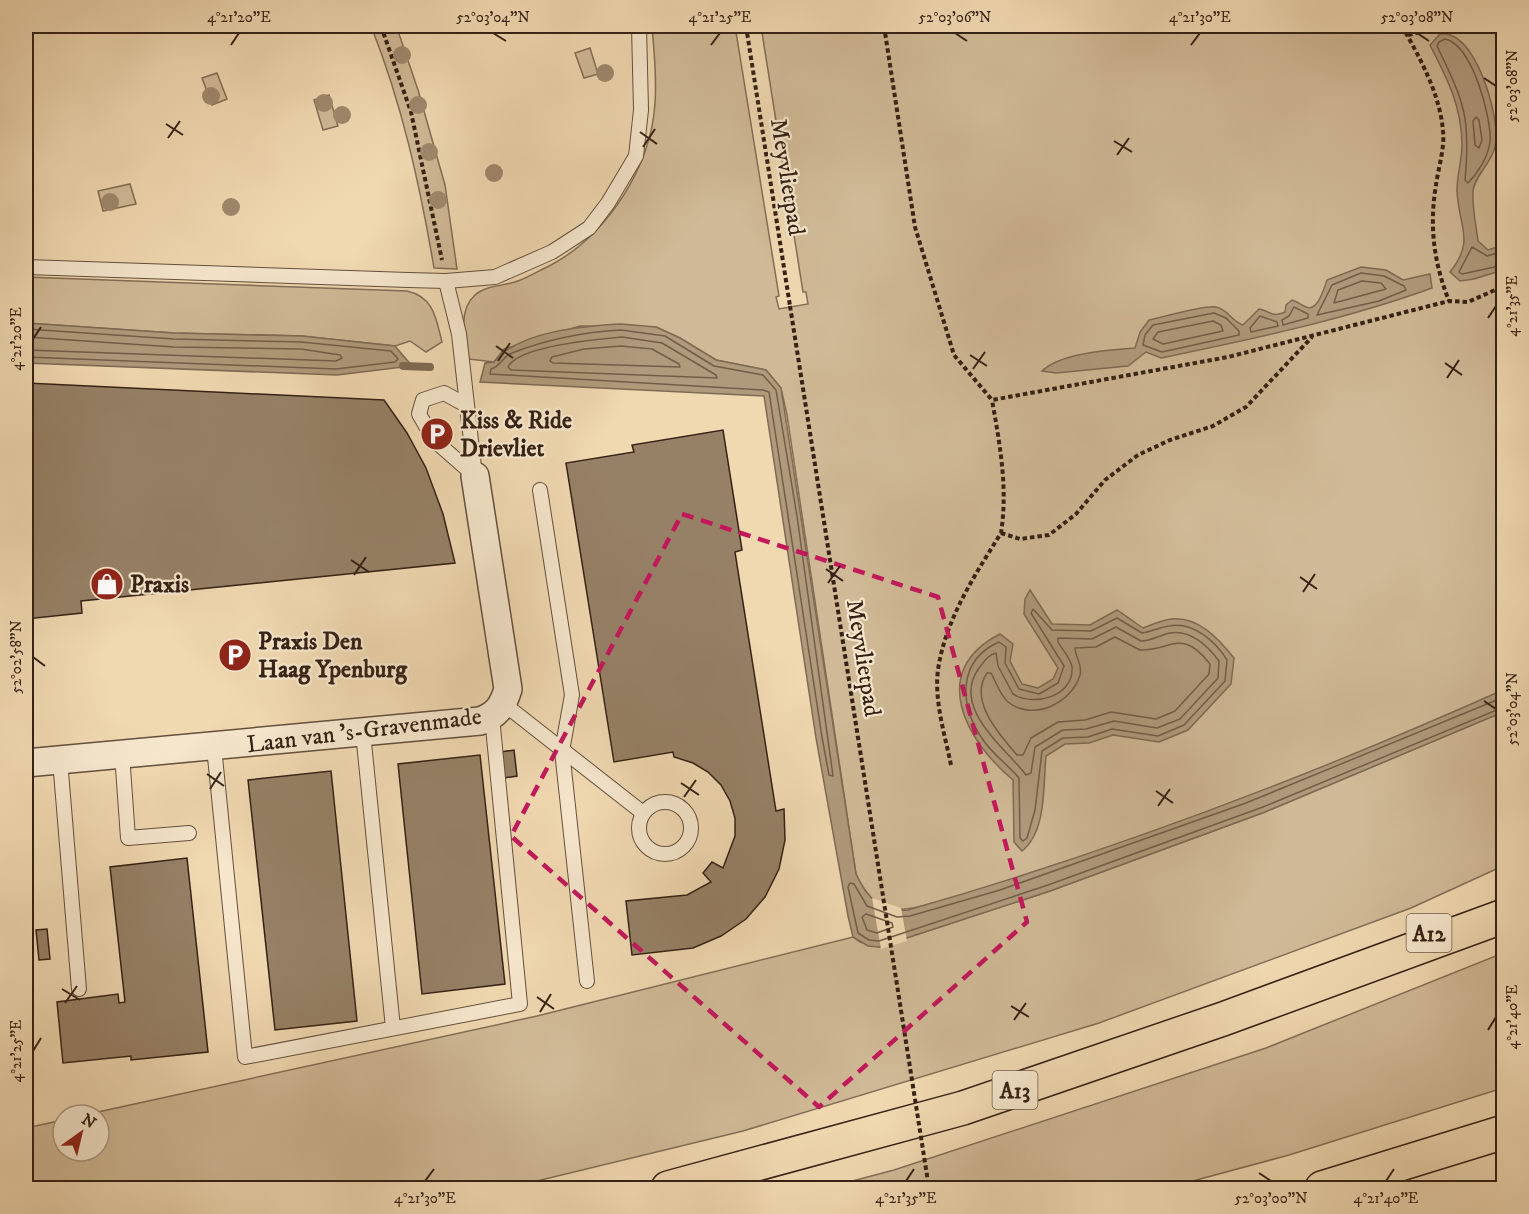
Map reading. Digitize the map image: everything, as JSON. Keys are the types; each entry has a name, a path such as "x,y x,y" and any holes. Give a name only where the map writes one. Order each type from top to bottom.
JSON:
{"highway":[{"name":"A12","path":"1355,970 1503,897"},
{"name":"A13","path":"668,1188 963,1108 1223,1019 1503,916"},
{"path":"1322,1188 1503,1132"}],"street":[{"name":"Laan van 's-Gravenmade","path":"26,763 480,721 498,710 508,689 475,476"}],"lane":[{"path":"26,267 446,281 495,277 552,252 589,228 608,203 636,156 641,110 639,26"},
{"path":"446,281 459,334 475,476"},
{"path":"466,405 444,393 423,400 418,414 434,440 475,476"},
{"path":"540,490 572,695 562,751 587,981"},
{"path":"498,710 562,751 643,813"},
{"path":"214,747 245,1057 520,1004 498,710"},
{"path":"363,733 393,1028"},
{"path":"122,754 128,838 189,833"},
{"path":"60,760 80,989"}],"path":[{"path":"381,26 411,112 426,173 446,281"},
{"name":"Meyvlietpad","path":"746,26 929,1188"},
{"path":"884,26 915,227 954,355 992,400 1003,458 1001,533 960,602 938,670 939,708 951,765"},
{"path":"1402,26 1438,101 1444,134 1435,191 1432,236 1438,273 1449,301"},
{"path":"1408,35 1445,26"},
{"path":"992,400 1228,357 1449,301 1468,302 1503,286"},
{"path":"1001,533 1020,539 1049,535 1076,514 1105,480 1138,455 1170,440 1213,426 1246,407 1312,336"}],"highlighted area":[{"path":"682,514 938,597 1027,922 819,1107 511,836"}],"shaded area":[{"path":"371,26 396,26 397,28 418,90 445,185 457,269 434,268 409,145 392,85"},
{"path":"652,26 735,26 779,296 776,297 779,309 808,304 806,292 803,292 761,26 1503,26 1503,700 941,916 938,902 899,909 880,905 871,898 856,874 787,415 781,388 766,370 716,360 680,338 656,327 580,326 504,349 494,362 469,359 464,334 464,317 469,302 475,295 485,289 513,283 572,252 591,236 623,196 645,151 652,127 655,74"},
{"path":"590,48 598,74 584,78 575,53"},
{"path":"217,73 227,99 212,105 202,78"},
{"path":"329,95 338,126 323,130 314,100"},
{"path":"130,184 136,204 103,211 98,191"},
{"path":"26,277 407,291 423,298 428,303 435,317 442,342 426,352 410,341 395,346 302,336 174,333 26,323"},
{"path":"1503,712 1503,866 1411,908 1099,1023 743,1131 508,1188 26,1188 26,1128 51,1123 51,1163 111,1163 111,1109 537,1016 853,937 860,942 879,947 1050,891 1265,812"},
{"path":"1503,953 1503,1088 1289,1155 1167,1188 826,1188 894,1170 1266,1048"}],"water":[{"path":"1440,34 1453,36 1474,58 1489,94 1496,129 1496,142 1492,156 1474,185 1473,203 1478,241 1488,250 1503,245 1503,270 1460,281 1450,272 1458,261 1464,241 1457,190 1462,151 1461,131 1452,93 1430,45"},
{"path":"1361,267 1386,270 1403,280 1430,274 1432,288 1365,310 1264,336 1161,358 1146,352 1128,366 1056,373 1042,371 1072,356 1135,348 1140,332 1149,320 1183,312 1216,307 1224,310 1243,325 1259,309 1274,314 1285,312 1286,305 1292,300 1310,308 1317,303 1327,280"},
{"path":"26,323 174,333 302,336 395,346 412,366 337,375 26,363"},
{"path":"621,324 656,327 680,338 716,360 766,370 781,388 856,874 865,890 882,906 908,910 1135,838 1283,782 1503,690 1503,712 1265,812 1050,891 879,947 868,946 853,937 848,916 816,738 764,396 480,382 485,363 494,362 519,343 553,332"},
{"path":"1030,590 1052,624 1090,625 1117,610 1143,628 1168,620 1181,619 1207,630 1234,658 1231,684 1188,730 1159,742 1113,735 1089,743 1065,744 1046,756 1040,820 1036,832 1022,851 1014,842 1013,780 981,746 969,726 962,706 960,686 965,667 978,649 1000,634 1013,644 1010,661 1022,684 1038,688 1053,679 1058,668 1024,614 1025,599"}],"pier":[{"path":"872,898 901,908 907,941 881,949"}],"building":[{"path":"26,383 384,400 407,433 426,468 443,514 455,563 81,601 82,613 26,619"},
{"path":"723,430 742,550 735,552 776,811 784,809 785,840 779,869 765,897 746,919 721,936 693,948 632,955 626,901 687,895 711,882 703,873 712,862 723,868 735,836 735,818 730,801 721,785 708,772 693,763 674,757 673,752 614,762 566,463 634,452 632,445"},
{"path":"514,750 517,776 504,778 501,752"},
{"path":"480,755 505,984 422,994 398,764"},
{"path":"331,771 357,1021 275,1030 248,780"},
{"path":"187,858 208,1052 131,1060 131,1056 63,1063 57,1002 118,994 119,1003 125,1002 110,867"},
{"path":"47,929 50,959 39,960 36,930"}],"waterway":[{"path":"403,366 430,367"}],"place":[{"name":"Kiss & Ride Drievliet","path":"437,434"},
{"name":"Praxis","path":"107,584"},
{"name":"Praxis Den Haag Ypenburg","path":"235,655"}]}
